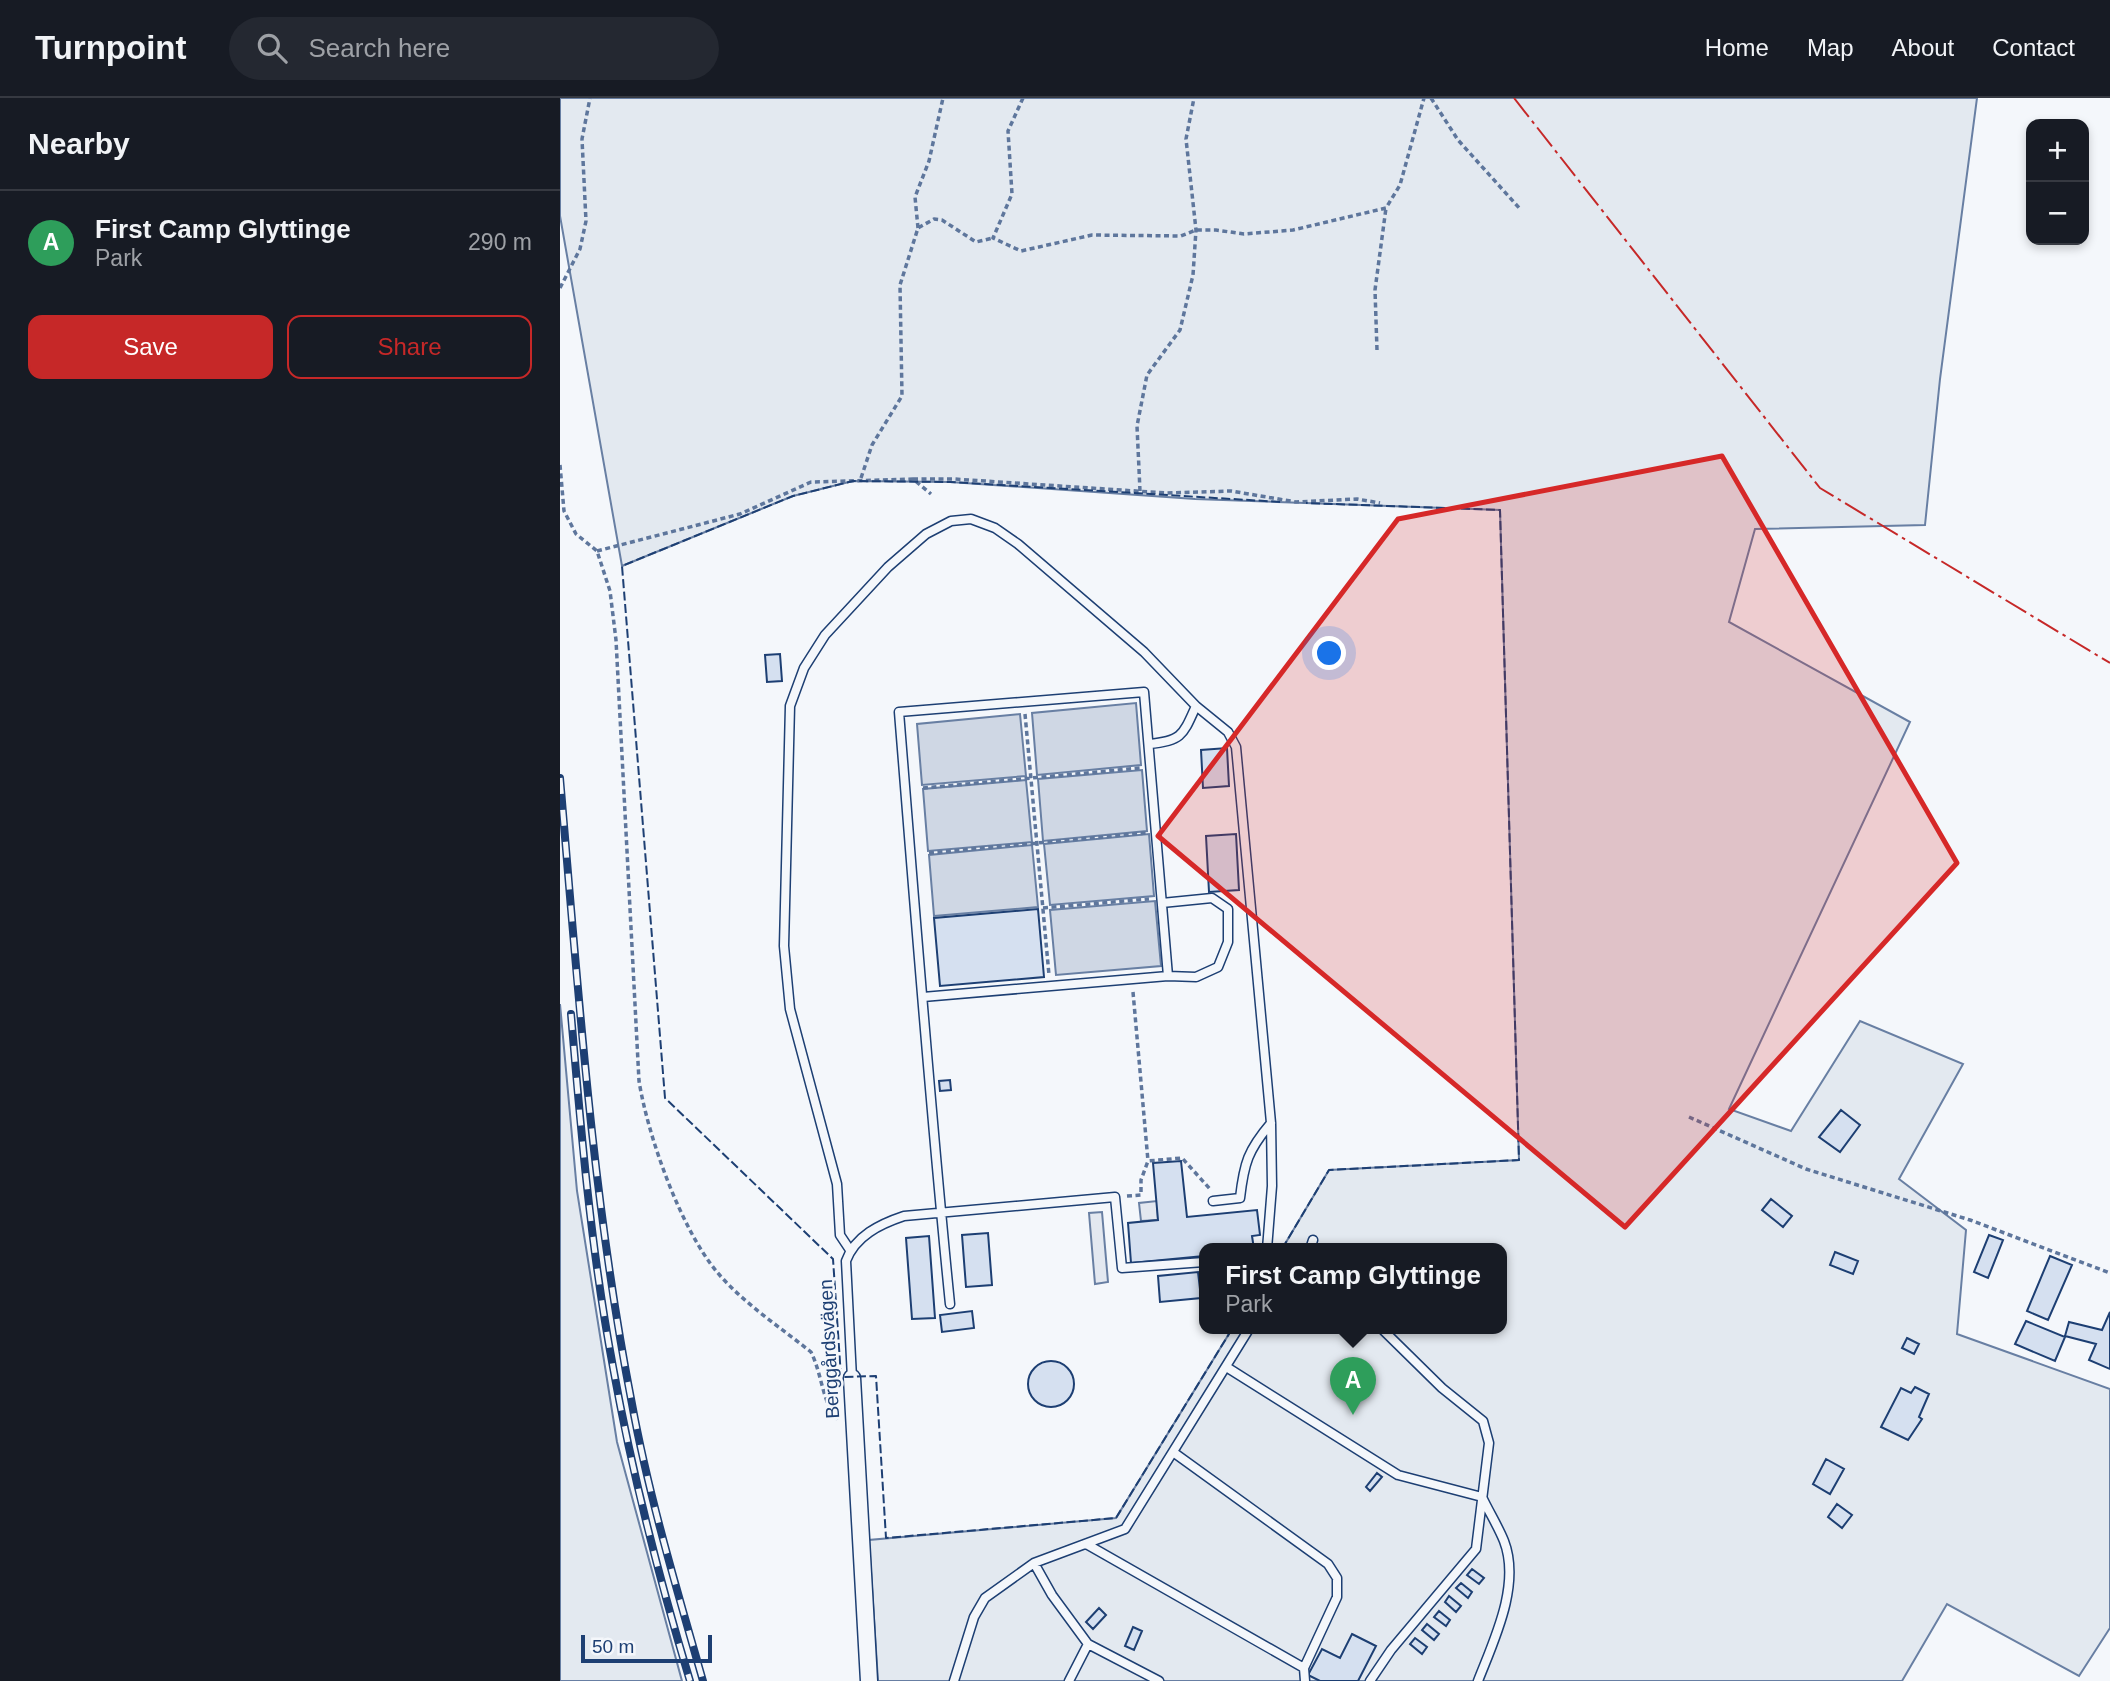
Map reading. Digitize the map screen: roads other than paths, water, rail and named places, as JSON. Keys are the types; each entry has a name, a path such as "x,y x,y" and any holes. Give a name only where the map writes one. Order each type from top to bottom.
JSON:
{"street":[{"name":"Berggårdsvägen","path":"852,1378 869,1681"}],"lane":[{"path":"1199,1262 1122,1268 1115,1197 904,1216 882,1224 850,1250 840,1235 837,1184 790,1009 784,946 790,706 804,668 825,635 888,568 926,534 951,521 971,519 995,528 1018,544 1144,652 1196,706 1228,732 1236,747 1271,1123 1272,1186 1267,1243"},
{"path":"950,1304 940,1213 899,712 1144,691 1158,901 1168,976"},
{"path":"1149,744 1172,742 1183,734 1196,706"},
{"path":"923,997 1168,976 1196,977 1217,967 1228,942 1228,909 1212,898 1158,901"},
{"path":"1213,1201 1240,1198 1250,1148 1271,1123"},
{"name":"Berggårdsvägen","path":"850,1250 845,1274 852,1378"},
{"path":"954,1681 974,1617 985,1598 1034,1563 1125,1529 1246,1334"},
{"path":"1370,1681 1391,1650 1476,1549 1489,1443 1483,1421 1442,1388 1387,1334"},
{"path":"1227,1368 1398,1475 1482,1497 1504,1542 1509,1565 1507,1592 1478,1681"},
{"path":"1173,1452 1328,1564 1337,1578 1337,1597 1304,1668 1306,1681"},
{"path":"1088,1545 1304,1668"},
{"path":"1034,1563 1052,1595 1088,1644 1159,1681"},
{"path":"1069,1681 1088,1644"}],"railway":[{"path":"560,778 596,1171 618,1327 647,1474 703,1681"},
{"path":"571,1014 583,1147 605,1323 647,1525 690,1681"}],"place":[{"name":"First Camp Glyttinge","path":"1353,1415"}]}
